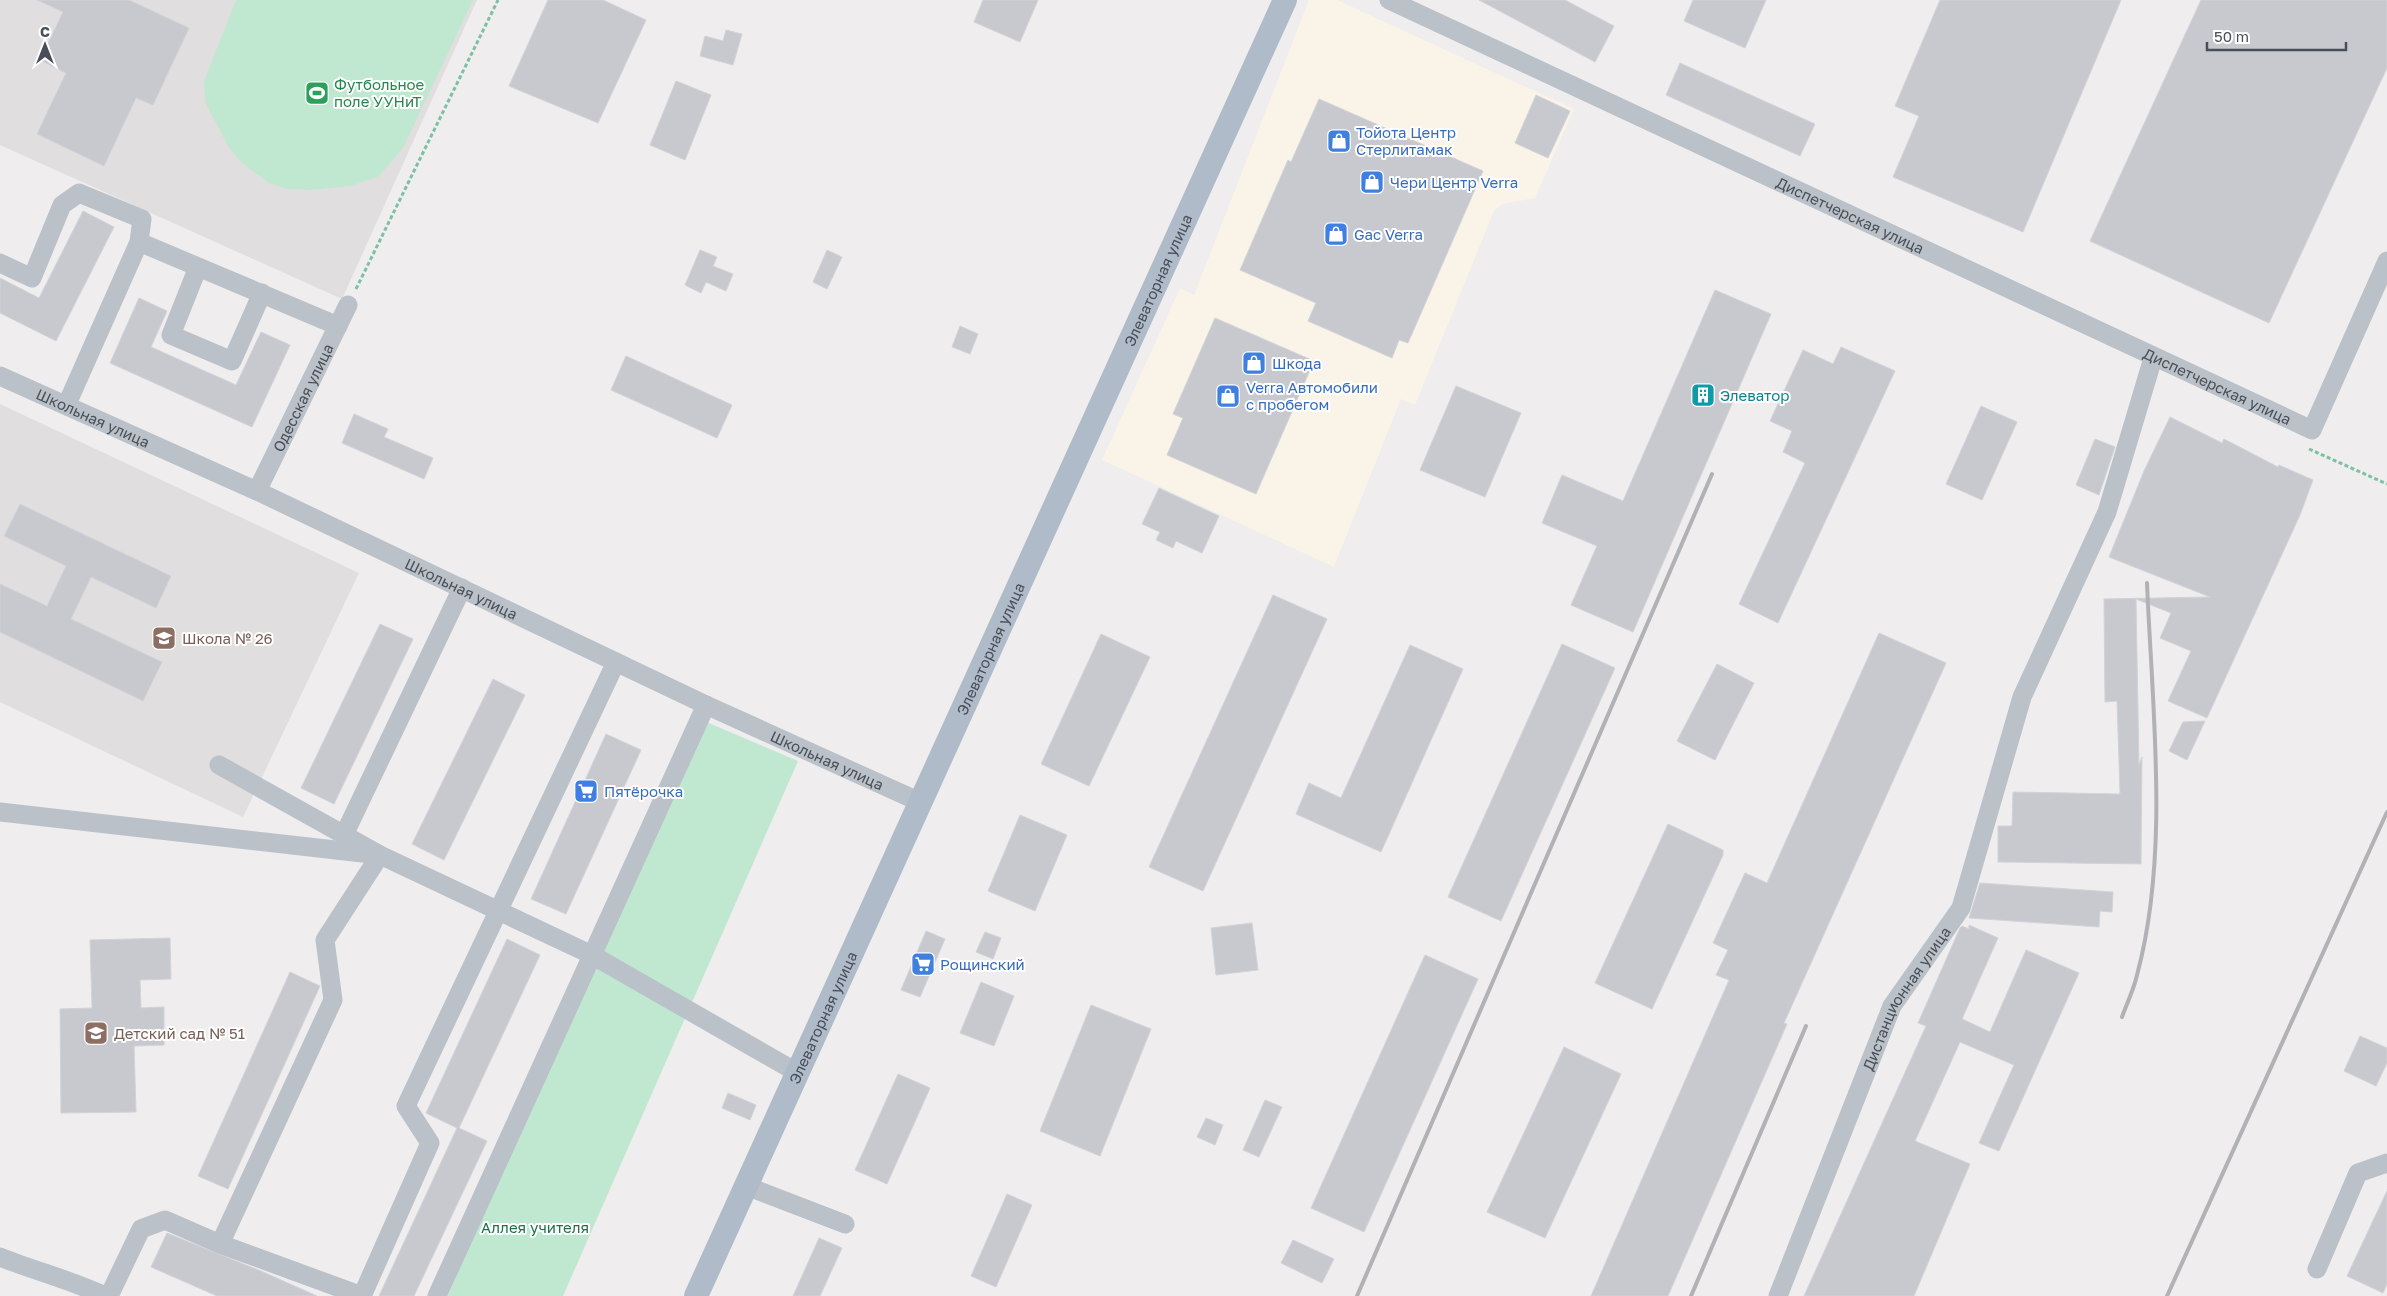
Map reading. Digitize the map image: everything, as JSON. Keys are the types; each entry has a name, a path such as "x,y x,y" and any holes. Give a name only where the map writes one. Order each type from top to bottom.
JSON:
{"main road":[{"name":"Элеваторная улица","path":"696,1296 1285,0"}],"street":[{"name":"Диспетчерская улица","path":"1389,0 2153,358 2308,438"},
{"path":"0,263 32,278 62,205 79,193 142,219 139,242 67,404"},
{"path":"139,242 338,326"},
{"path":"2308,438 2387,261"},
{"path":"198,267 171,335 232,361 262,294"},
{"name":"Одесская улица","path":"257,491 348,305"},
{"name":"Дистанционная улица","path":"1778,1296 1892,1006 1961,908 2022,697 2107,512 2153,358"},
{"name":"Школьная улица","path":"0,376 67,404 257,491 706,705 920,802"},
{"path":"344,834 462,588"},
{"path":"0,1256 39,1272 80,1284 107,1296 141,1229 165,1220 220,1244 362,1296 430,1143 406,1106 616,662"},
{"path":"437,1296 706,705"},
{"path":"220,765 380,855 592,955 798,1073"},
{"path":"0,812 380,855"},
{"path":"220,1244 332,1000 325,940 380,855"},
{"path":"2317,1269 2358,1173 2387,1163"},
{"path":"746,1186 845,1224"}],"path":[{"path":"348,305 498,0"},
{"path":"2308,438 2350,468 2387,484"}],"shaded area":[{"path":"0,0 477,0 342,299 0,145"},
{"path":"1309,0 1337,0 1574,109 1535,198 1502,204 1494,211 1415,405 1401,399 1334,567 1102,460 1180,288 1194,295"},
{"name":"Школа № 26","path":"0,404 359,573 243,817 0,702"}],"green space":[{"name":"Футбольное поле УУНиТ","path":"236,0 473,0 403,148 379,176 351,186 311,190 288,189 269,183 242,163 228,146 206,104 204,81"},
{"name":"Аллея учителя","path":"704,721 798,761 563,1296 448,1296 485,1208"}],"building":[{"path":"37,0 129,0 189,28 153,105 136,98 104,166 37,134 66,73 40,60 63,12"},
{"path":"548,0 603,0 646,20 598,123 509,86"},
{"path":"983,0 1038,0 1020,42 974,22"},
{"path":"1479,0 1565,0 1614,26 1595,62"},
{"path":"1693,0 1766,0 1745,48 1684,21"},
{"path":"1940,0 2121,0 2023,232 1893,177 1919,116 1895,106"},
{"path":"2201,0 2387,0 2387,68 2269,323 2090,241"},
{"path":"726,30 742,34 733,65 700,56 705,36 723,41"},
{"path":"1680,63 1815,124 1800,156 1666,95"},
{"path":"676,81 711,95 685,160 650,145"},
{"path":"1536,95 1570,111 1548,158 1515,143"},
{"path":"1319,99 1483,171 1408,343 1399,340 1392,358 1308,321 1316,303 1240,270 1288,160 1291,162"},
{"path":"83,211 114,227 56,341 0,313 0,278 39,298"},
{"path":"700,250 717,257 713,266 733,274 726,291 706,282 701,293 685,285"},
{"path":"827,250 842,257 827,289 813,282"},
{"name":"Элеватор","path":"1715,290 1771,314 1633,632 1571,605 1597,546 1542,523 1562,475 1623,501"},
{"path":"139,298 167,311 151,347 236,385 261,332 290,345 252,427 110,363"},
{"path":"1215,318 1314,361 1256,494 1167,455 1183,418 1173,414"},
{"path":"960,326 978,334 970,354 952,347"},
{"path":"1841,347 1895,371 1778,623 1739,604 1805,463 1783,452 1792,431 1770,421 1803,350 1833,364"},
{"path":"626,356 732,405 717,438 611,390"},
{"path":"1456,386 1521,413 1485,497 1420,470"},
{"path":"1981,406 2017,422 1982,500 1946,484"},
{"path":"354,414 388,429 384,437 433,458 424,479 342,443"},
{"path":"2170,417 2222,443 2224,439 2278,467 2279,465 2313,480 2300,515 2207,718 2168,701 2191,651 2160,638 2171,613 2136,599 2139,765 2142,757 2141,864 1998,862 1998,826 2012,826 2013,792 2120,794 2117,701 2105,702 2104,599 2210,597 2109,557 2144,471"},
{"path":"2095,439 2115,447 2099,495 2076,485"},
{"path":"1159,488 1219,516 1202,553 1176,541 1173,548 1156,540 1160,532 1142,524"},
{"path":"20,504 171,576 156,608 91,577 71,619 162,662 143,701 0,632 0,584 47,606 66,566 4,536"},
{"path":"1273,595 1327,619 1203,891 1149,867"},
{"path":"380,624 413,639 334,804 301,788"},
{"path":"1879,633 1946,663 1784,1023 1787,1024 1668,1296 1591,1296 1729,980 1716,975 1728,950 1713,943 1745,873 1767,883"},
{"path":"1101,634 1150,657 1089,786 1041,764"},
{"path":"1562,644 1615,668 1501,921 1448,897"},
{"path":"1410,645 1463,669 1381,852 1296,814 1309,783 1341,798"},
{"path":"1717,664 1754,683 1715,760 1677,741"},
{"path":"493,679 525,695 444,860 412,844"},
{"path":"2205,721 2187,760 2169,751 2183,722"},
{"path":"606,734 641,750 566,914 531,899"},
{"path":"1020,815 1067,835 1035,911 988,891"},
{"path":"1668,824 1723,850 1723,855 1652,1009 1595,983"},
{"path":"1980,883 2113,892 2112,912 2100,911 2099,927 1969,918"},
{"path":"1252,923 1258,970 1216,975 1211,928"},
{"path":"1969,925 1998,938 1962,1019 1990,1032 2026,950 2079,973 1999,1151 1979,1143 2014,1065 1960,1042 1915,1141 1970,1164 1914,1296 1804,1296 1926,1026 1918,1023 1960,928 1962,926 1969,929"},
{"path":"926,931 945,939 920,997 901,990"},
{"path":"985,932 1001,938 993,959 976,952"},
{"path":"170,938 171,979 140,980 141,1008 164,1007 164,1045 134,1046 136,1112 61,1113 60,1009 92,1008 90,940"},
{"path":"507,939 540,955 459,1128 487,1141 414,1296 379,1296 457,1128 426,1113"},
{"path":"1425,955 1478,979 1364,1232 1311,1208"},
{"path":"290,972 320,986 228,1189 198,1176"},
{"path":"981,982 1014,996 994,1046 960,1033"},
{"path":"1091,1005 1151,1029 1100,1156 1040,1131"},
{"path":"2360,1036 2387,1048 2387,1063 2376,1086 2344,1071"},
{"path":"1564,1047 1621,1074 1545,1238 1487,1212"},
{"path":"898,1074 930,1088 887,1184 855,1170"},
{"path":"728,1093 756,1105 750,1120 722,1108"},
{"path":"1265,1100 1282,1107 1259,1157 1243,1150"},
{"path":"1206,1118 1223,1125 1215,1145 1197,1137"},
{"path":"2387,1191 2387,1284 2383,1293 2347,1276"},
{"path":"1007,1194 1032,1205 996,1287 971,1276"},
{"path":"167,1233 317,1296 217,1296 151,1267"},
{"path":"819,1238 842,1248 820,1296 793,1296"},
{"path":"1293,1240 1334,1259 1322,1283 1281,1263"}],"railway":[{"path":"1357,1296 1712,474"},
{"path":"2122,1017 2137,975 2147,929 2153,880 2156,830 2155,730 2147,583"},
{"path":"2167,1296 2387,812"},
{"path":"1691,1296 1806,1026"}],"place":[{"name":"Футбольное поле УУНиТ","path":"317,93"},
{"name":"Тойота Центр Стерлитамак","path":"1339,141"},
{"name":"Чери Центр Verra","path":"1372,182"},
{"name":"Gac Verra","path":"1336,234"},
{"name":"Шкода","path":"1254,363"},
{"name":"Элеватор","path":"1703,395"},
{"name":"Verra Автомобили с пробегом","path":"1228,396"},
{"name":"Школа № 26","path":"164,638"},
{"name":"Пятёрочка","path":"586,791"},
{"name":"Рощинский","path":"923,964"},
{"name":"Детский сад № 51","path":"96,1033"}]}
